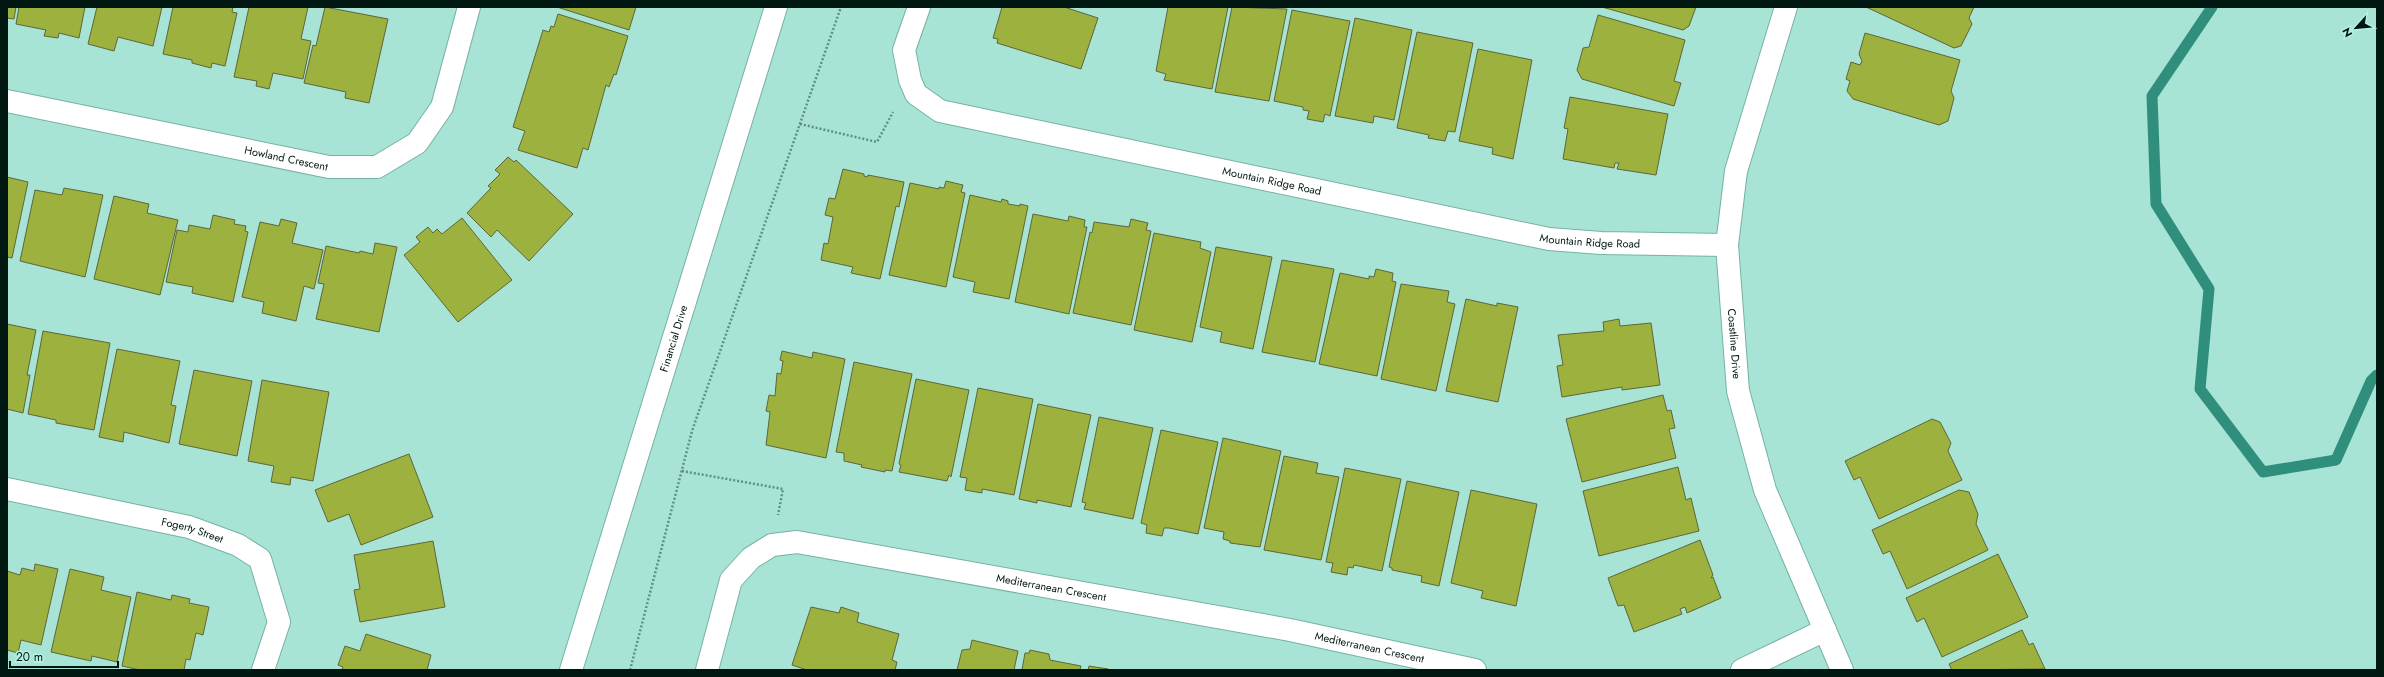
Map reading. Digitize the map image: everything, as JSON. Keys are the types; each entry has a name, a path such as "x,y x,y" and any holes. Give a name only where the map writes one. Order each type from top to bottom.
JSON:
{"street":[{"name":"Howland Crescent","path":"7,101 329,167 377,167 417,143 442,107 469,7"},
{"name":"Financial Drive","path":"572,670 776,7"},
{"name":"Mountain Ridge Road","path":"919,7 904,50 910,80 916,94 940,111 1549,239 1601,243 1727,245"},
{"name":"Coastline Drive","path":"1786,7 1736,171 1727,245 1738,390 1765,490 1842,670"},
{"name":"Fogerty Street","path":"7,489 190,527 238,545 260,559 279,622 263,670"},
{"name":"Mediterranean Crescent","path":"706,670 731,580 751,558 772,545 797,542 1290,630 1475,670"},
{"path":"1742,670 1825,630"}],"path":[{"path":"630,670 692,431 841,7"},
{"path":"800,124 877,142 910,80"},
{"path":"682,471 783,489 772,545"}],"building":[{"path":"7,7 16,7 14,19 7,18"},
{"path":"19,7 85,7 79,38 59,33 58,38 44,36 46,30 16,24"},
{"path":"97,7 162,7 153,46 118,37 114,51 88,44"},
{"path":"173,7 233,7 232,12 237,13 225,66 212,63 211,68 192,63 192,60 163,54"},
{"path":"249,7 308,7 301,39 311,41 303,79 273,73 269,89 256,86 257,81 234,77"},
{"path":"325,7 388,19 369,103 345,98 346,92 304,83 313,45 316,46"},
{"path":"557,7 636,7 629,30"},
{"path":"1002,7 1064,7 1098,18 1081,69 997,43 998,39 993,38"},
{"path":"1168,7 1228,7 1212,89 1164,80 1166,74 1156,71"},
{"path":"1232,7 1287,9 1269,101 1215,92"},
{"path":"1602,7 1696,7 1689,26 1683,30"},
{"path":"1866,7 1974,7 1969,18 1972,24 1961,46 1954,48"},
{"path":"1292,10 1350,21 1330,116 1325,114 1323,122 1307,119 1309,111 1303,110 1303,107 1274,101"},
{"path":"558,14 628,36 616,75 614,74 609,87 606,85 588,150 583,148 577,168 518,150 525,131 513,127 543,30 549,32 551,26 554,27"},
{"path":"1598,15 1685,40 1674,81 1681,83 1674,106 1582,79 1577,70 1583,48 1589,47"},
{"path":"1355,18 1412,30 1394,120 1374,116 1373,123 1335,116"},
{"path":"1417,32 1473,43 1455,132 1448,131 1445,141 1428,138 1429,135 1397,128"},
{"path":"1865,33 1960,60 1951,91 1954,98 1948,121 1939,125 1853,99 1847,91 1850,81 1846,79 1851,62 1860,65 1862,61 1859,54"},
{"path":"1478,49 1532,60 1513,159 1492,154 1493,148 1459,141"},
{"path":"1570,97 1668,114 1656,175 1617,169 1619,163 1615,163 1614,168 1563,159 1568,129 1564,128"},
{"path":"508,157 514,162 516,160 573,214 529,261 497,230 491,237 467,213 491,188 488,186 500,174 495,170"},
{"path":"843,169 864,174 864,176 867,177 868,175 904,182 899,207 896,206 880,279 851,273 853,267 821,260 824,243 828,244 833,217 825,215 829,198 835,199"},
{"path":"7,177 28,182 12,258 7,257"},
{"path":"946,181 963,185 961,192 965,193 946,287 889,275 910,183 939,189 939,187 944,188"},
{"path":"64,188 103,195 85,277 20,261 35,190 62,195"},
{"path":"970,195 1001,202 1002,199 1008,201 1008,204 1028,206 1009,299 973,292 975,282 953,277"},
{"path":"114,196 149,204 147,213 178,220 160,295 94,279"},
{"path":"1033,214 1068,221 1069,216 1085,220 1084,227 1087,227 1069,314 1015,302"},
{"path":"213,215 235,220 234,224 246,226 245,231 248,232 233,302 192,293 193,287 166,282 177,230 188,232 189,225 210,229"},
{"path":"462,218 512,280 458,322 404,255 420,242 416,237 428,227 433,233 437,229 442,234"},
{"path":"281,219 297,223 292,243 323,250 314,289 304,286 296,321 262,313 264,302 242,297 260,222 279,226"},
{"path":"1131,219 1148,223 1146,230 1151,231 1131,325 1073,313 1090,232 1092,233 1094,222 1129,227"},
{"path":"1154,233 1201,242 1200,248 1211,252 1192,342 1134,330"},
{"path":"375,243 397,247 379,332 316,319 324,284 318,283 326,246 359,253 360,251 373,254"},
{"path":"1216,247 1272,257 1253,349 1220,342 1222,332 1200,327"},
{"path":"1282,260 1334,269 1315,362 1262,352"},
{"path":"1376,269 1393,273 1392,281 1396,282 1377,376 1319,364 1340,273 1369,279 1369,276 1374,277"},
{"path":"1401,284 1449,291 1447,302 1455,304 1436,391 1381,379"},
{"path":"1466,299 1497,306 1497,303 1518,307 1498,402 1446,391"},
{"path":"1619,319 1620,326 1651,323 1660,385 1622,390 1622,387 1562,397 1557,366 1563,365 1558,335 1604,331 1603,322"},
{"path":"7,324 36,330 27,375 30,375 23,413 7,409"},
{"path":"43,331 110,343 94,430 56,423 56,420 28,414"},
{"path":"117,349 180,361 171,405 176,406 169,443 124,432 123,442 99,437"},
{"path":"782,351 812,358 813,352 845,359 826,458 766,445 770,412 766,411 769,395 775,396 777,373 781,374 783,361 780,360"},
{"path":"854,362 912,374 892,471 885,470 885,472 861,467 862,465 844,461 844,453 836,452"},
{"path":"194,370 252,381 237,456 179,444"},
{"path":"916,379 969,390 951,477 949,475 947,481 899,472 901,465 899,464"},
{"path":"262,380 329,392 313,481 291,477 290,485 271,482 274,466 248,461"},
{"path":"978,388 1033,399 1014,495 982,489 982,493 965,490 967,478 960,477"},
{"path":"1663,395 1667,411 1671,410 1675,428 1669,429 1676,458 1582,482 1566,419"},
{"path":"1038,404 1091,415 1071,507 1037,500 1037,503 1019,499"},
{"path":"1099,417 1153,428 1133,519 1084,509 1086,503 1082,502"},
{"path":"1932,419 1940,422 1951,443 1948,451 1962,480 1879,519 1860,477 1854,480 1845,461"},
{"path":"1161,430 1218,442 1198,534 1169,528 1164,528 1162,536 1146,533 1147,525 1141,523"},
{"path":"1223,438 1281,451 1260,547 1230,543 1230,541 1223,539 1224,532 1204,528"},
{"path":"409,454 433,517 361,545 349,514 328,522 315,490"},
{"path":"1284,456 1318,463 1316,473 1339,477 1321,560 1264,550"},
{"path":"1678,467 1686,500 1691,498 1699,531 1599,556 1583,491"},
{"path":"1345,468 1401,479 1382,571 1354,565 1353,568 1348,567 1347,575 1331,572 1333,563 1326,562"},
{"path":"1407,481 1459,492 1439,586 1421,582 1422,576 1392,570 1392,568 1389,567"},
{"path":"1471,490 1537,504 1516,606 1481,598 1483,591 1451,583"},
{"path":"1959,490 1969,492 1978,514 1976,524 1988,550 1907,589 1890,551 1883,554 1872,530"},
{"path":"1700,540 1713,575 1711,578 1713,577 1721,598 1687,613 1685,607 1680,609 1682,614 1634,632 1624,605 1618,606 1608,578"},
{"path":"433,541 445,607 360,622 354,590 360,589 354,555"},
{"path":"1998,554 2028,617 1942,657 1924,618 1917,622 1906,598"},
{"path":"35,564 58,569 41,645 21,640 18,653 7,650 7,571 20,575 22,568 34,571"},
{"path":"70,569 104,577 101,590 131,597 117,662 92,656 91,661 51,652"},
{"path":"137,592 171,600 172,595 190,599 189,603 209,607 203,635 196,633 190,660 186,659 184,670 140,670 122,666"},
{"path":"811,607 839,613 841,607 859,613 857,622 899,634 892,660 897,662 895,670 807,670 792,665"},
{"path":"2022,630 2029,645 2033,643 2045,669 1952,670 1949,664"},
{"path":"366,634 431,655 427,670 342,670 343,667 338,665 345,646 360,651"},
{"path":"972,640 1018,651 1014,670 957,670 962,650 970,649"},
{"path":"1030,650 1049,654 1050,660 1081,666 1080,670 1022,670 1025,653 1029,653"},
{"path":"1089,666 1108,669 1088,670"}],"waterway":[{"path":"2212,7 2152,96 2156,204 2209,289 2200,389 2263,472 2336,460 2371,381 2377,375"}]}
